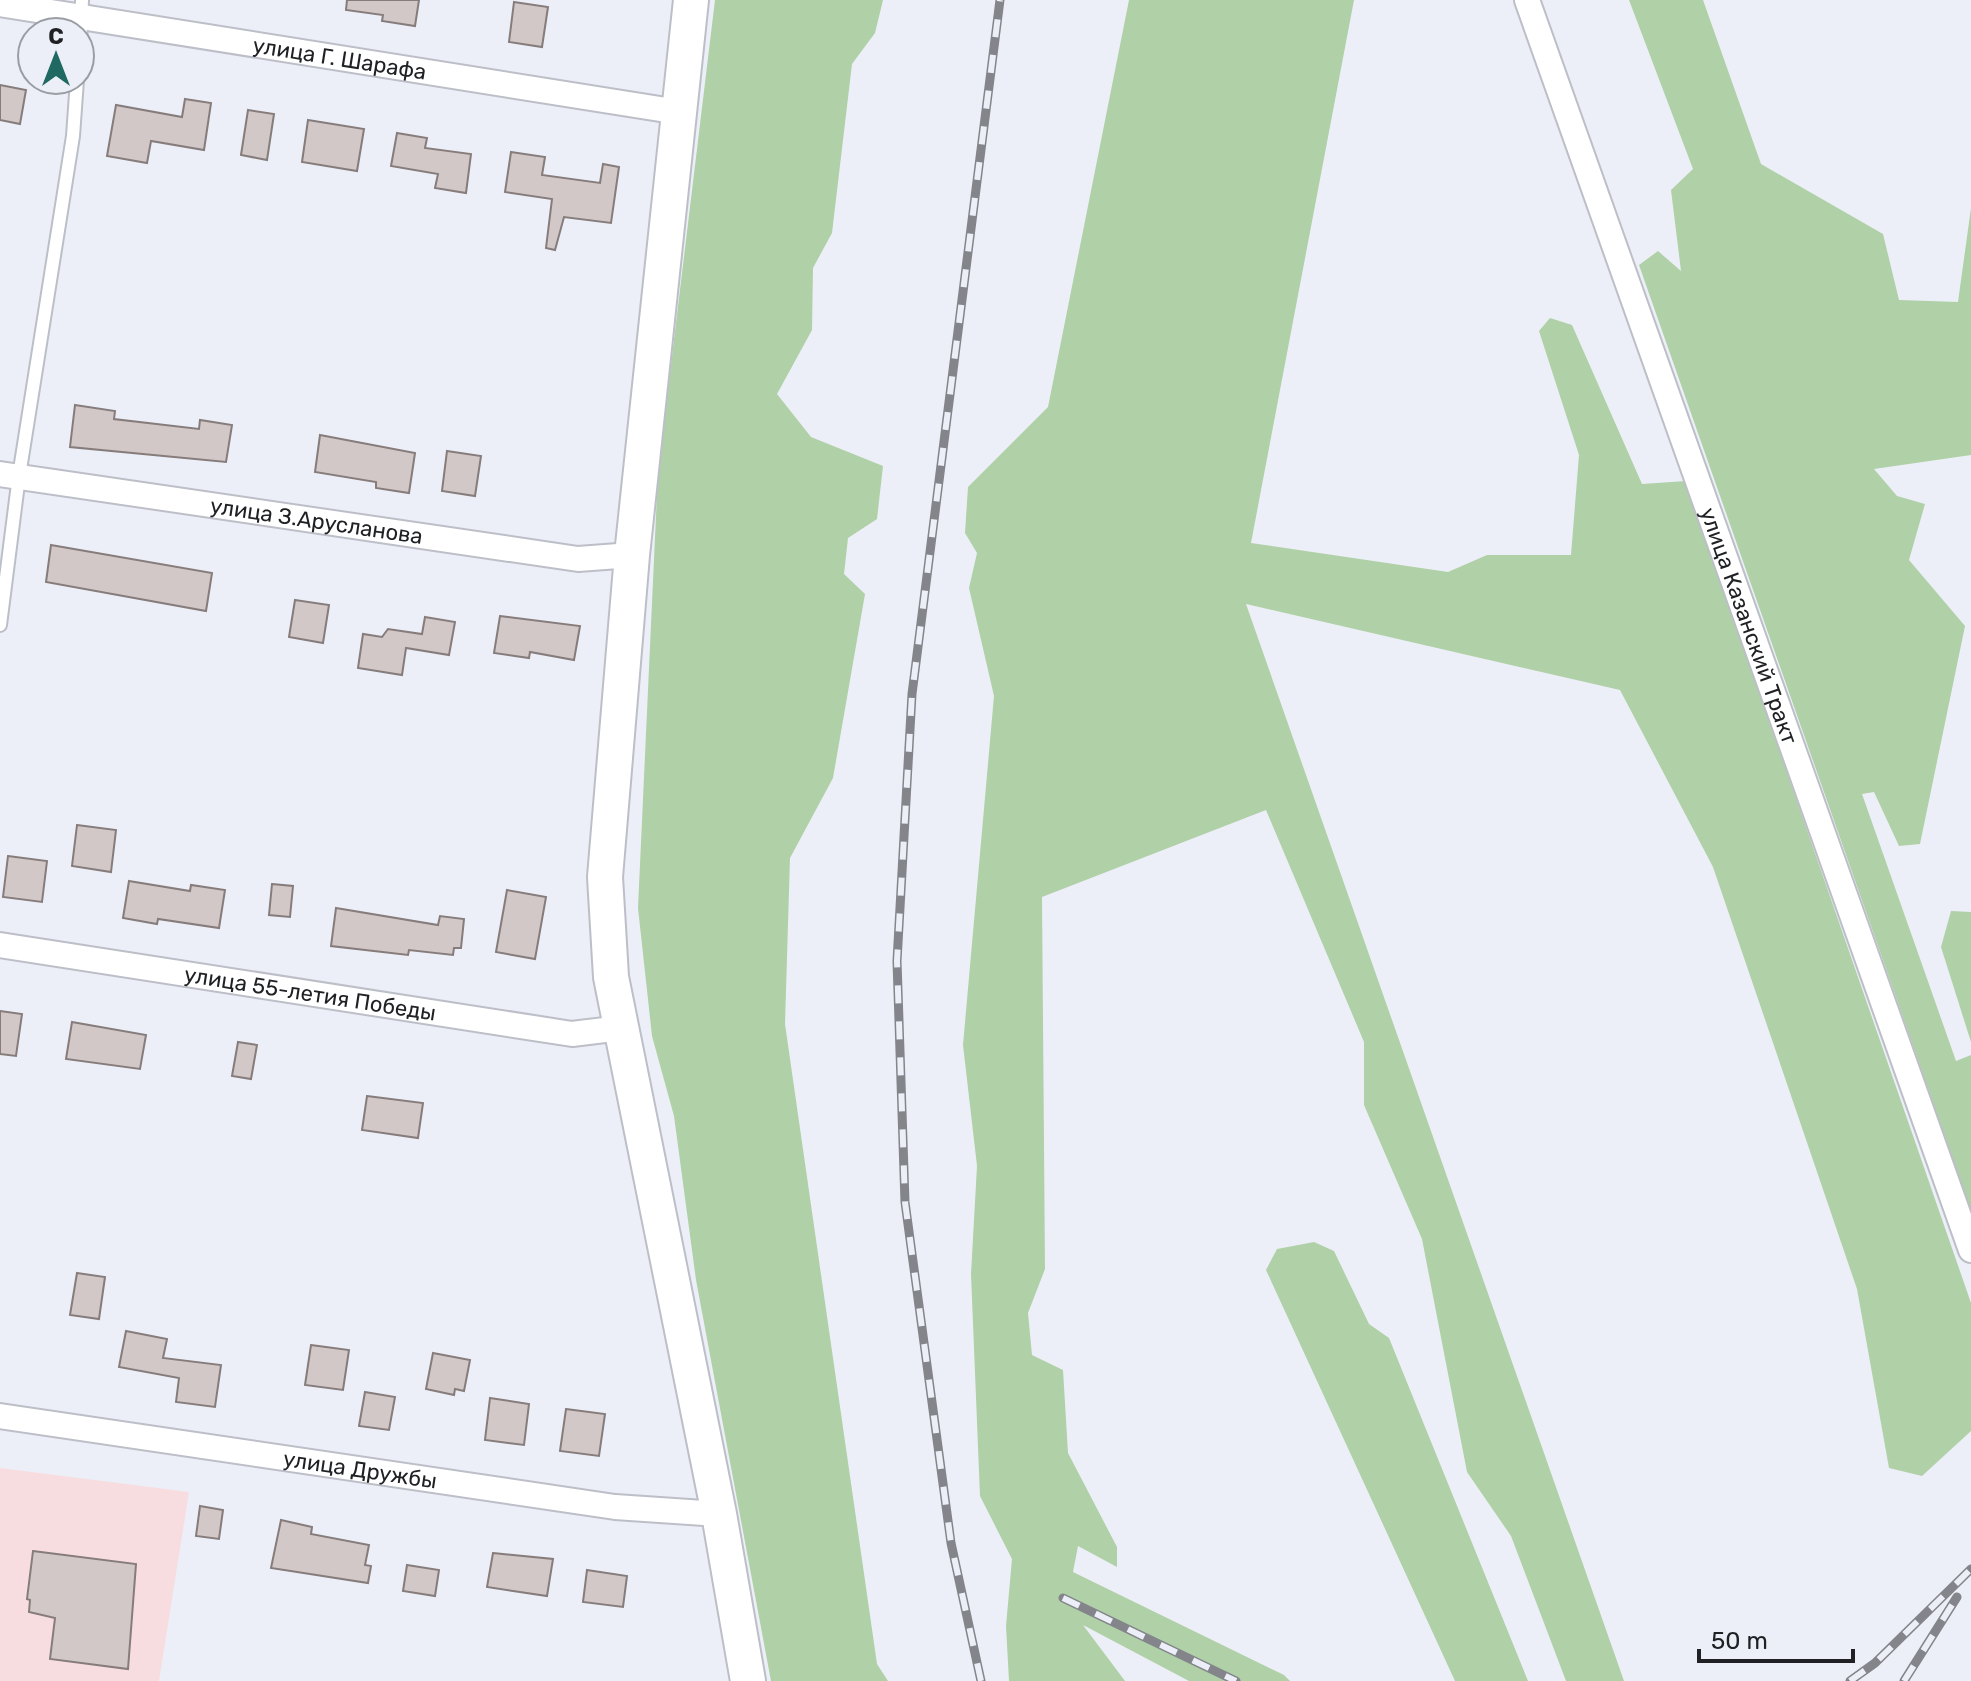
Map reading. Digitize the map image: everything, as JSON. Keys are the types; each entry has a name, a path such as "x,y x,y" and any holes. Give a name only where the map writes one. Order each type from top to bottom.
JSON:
{"street":[{"path":"691,0 632,555 605,877 611,977 719,1514 748,1681"},
{"name":"улица Казанский Тракт","path":"1527,0 1971,1250"},
{"name":"улица Г. Шарафа","path":"0,4 82,9 679,112"},
{"name":"улица З.Арусланова","path":"9,475 578,559 632,555"},
{"name":"улица 55-летия Победы","path":"0,945 572,1034 621,1028"},
{"name":"улица Дружбы","path":"0,1416 615,1507 719,1514"}],"lane":[{"path":"0,625 9,475 73,136 76,96"}],"shaded area":[{"path":"0,1468 189,1492 159,1681 0,1681"}],"green space":[{"path":"715,0 883,0 875,33 852,64 832,233 813,268 812,330 777,394 811,437 883,466 877,519 848,538 844,574 865,594 833,778 790,858 785,1024 877,1664 888,1681 771,1681 696,1280 674,1116 652,1036 638,908 658,472"},
{"path":"1129,0 1354,0 1251,543 1448,572 1487,555 1571,555 1579,455 1539,331 1550,318 1572,325 1642,484 1686,481 1971,1303 1971,1431 1922,1476 1889,1468 1857,1289 1713,867 1620,690 1246,604 1624,1681 1566,1681 1511,1536 1467,1472 1422,1239 1364,1105 1364,1042 1266,810 1042,897 1045,1269 1028,1313 1032,1355 1063,1370 1068,1453 1117,1547 1117,1567 1078,1546 1073,1572 1284,1675 1290,1681 1189,1681 1083,1625 1125,1681 1009,1681 1006,1626 1012,1559 980,1496 971,1274 977,1166 963,1045 994,696 969,588 977,553 965,533 968,487 1048,407"},
{"path":"1629,0 1703,0 1761,164 1883,234 1899,300 1958,302 1971,208 1971,455 1874,469 1897,496 1925,504 1909,560 1965,626 1920,844 1899,846 1874,792 1862,794 1956,1061 1971,1055 1971,1211 1639,265 1658,251 1681,271 1671,190 1693,169"},
{"path":"1951,911 1971,912 1971,1042 1941,947"},
{"path":"1314,1242 1334,1251 1369,1324 1389,1338 1528,1681 1455,1681 1266,1270 1277,1249"}],"building":[{"path":"347,0 419,0 415,26 382,21 383,15 346,10"},
{"path":"514,2 548,7 542,47 509,42"},
{"path":"0,85 16,88 16,96 25,96 20,124 0,120"},
{"path":"185,99 211,103 204,150 151,141 147,163 107,156 116,105 182,117"},
{"path":"248,110 274,114 267,160 241,155"},
{"path":"308,120 364,129 357,171 302,162"},
{"path":"397,133 427,138 425,148 471,154 466,193 435,188 438,174 391,166"},
{"path":"511,152 545,157 542,175 600,183 603,164 619,167 611,223 564,217 555,250 546,248 552,199 505,192"},
{"path":"75,405 115,411 114,419 199,429 200,420 232,425 226,462 70,447"},
{"path":"320,435 415,453 409,493 376,488 376,482 315,472"},
{"path":"447,451 481,456 475,496 442,491"},
{"path":"51,545 212,573 206,611 46,582"},
{"path":"295,600 329,605 323,643 289,637"},
{"path":"500,616 580,626 574,660 530,652 529,658 494,653"},
{"path":"425,617 455,622 449,655 406,648 402,675 358,668 363,634 382,637 388,629 422,634"},
{"path":"77,825 116,830 111,872 72,866"},
{"path":"8,856 47,861 42,902 3,897"},
{"path":"129,881 190,891 191,885 225,890 219,928 158,919 157,924 123,918"},
{"path":"272,884 293,886 290,917 269,915"},
{"path":"507,890 546,897 535,959 496,952"},
{"path":"336,908 438,925 440,916 464,919 461,948 454,948 453,955 409,950 408,955 331,946"},
{"path":"0,1011 22,1014 16,1056 0,1054"},
{"path":"72,1022 146,1035 140,1069 66,1059"},
{"path":"238,1042 257,1045 251,1079 232,1076"},
{"path":"367,1096 423,1103 418,1138 362,1130"},
{"path":"77,1273 105,1277 99,1319 70,1315"},
{"path":"126,1331 167,1339 163,1358 221,1365 215,1407 176,1402 179,1378 119,1367"},
{"path":"311,1345 349,1350 343,1390 305,1385"},
{"path":"433,1353 470,1360 464,1391 455,1389 454,1395 426,1389"},
{"path":"365,1392 395,1397 389,1430 359,1426"},
{"path":"490,1398 529,1404 524,1445 485,1440"},
{"path":"566,1409 605,1414 599,1456 560,1451"},
{"path":"200,1506 223,1510 219,1539 196,1536"},
{"path":"281,1520 312,1527 311,1534 369,1545 365,1565 371,1566 368,1583 271,1568"},
{"path":"33,1551 136,1564 128,1669 50,1659 55,1618 29,1612 30,1600 27,1599"},
{"path":"493,1553 553,1559 547,1596 487,1587"},
{"path":"407,1565 439,1570 435,1596 403,1591"},
{"path":"587,1570 627,1576 623,1607 583,1602"}],"railway":[{"path":"981,1681 951,1543 905,1202 897,961 912,694 1000,0"},
{"path":"1850,1681 1875,1663 1971,1569"},
{"path":"1904,1681 1957,1597"},
{"path":"1063,1598 1236,1681"}]}
